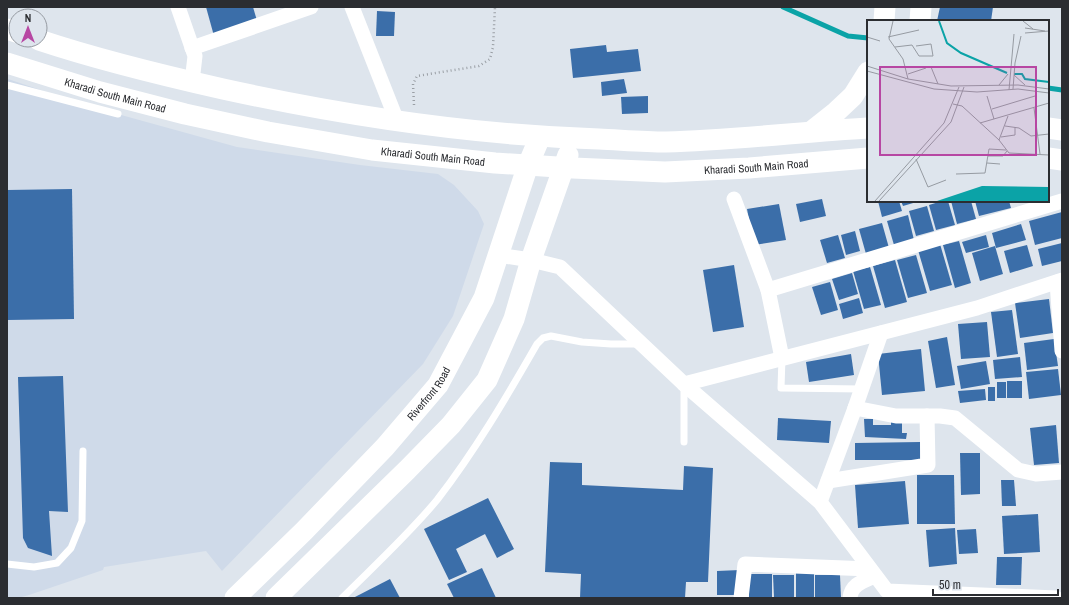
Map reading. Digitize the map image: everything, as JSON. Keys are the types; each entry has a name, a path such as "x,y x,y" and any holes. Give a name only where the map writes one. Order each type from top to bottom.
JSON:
{"main road":[{"path":"884,20 885,7"},
{"path":"920,20 921,7"},
{"path":"48,43 192,82 274,100 406,122 483,132 540,137 665,142 748,138 812,131 867,128"},
{"name":"Kharadi South Main Road","path":"7,63 100,92 177,112 268,132 372,150 495,163 563,168 665,172 749,168 867,158"},
{"path":"812,131 853,96 867,74"},
{"path":"1049,128 1062,130"},
{"name":"Riverfront Road","path":"235,598 304,531 385,447 438,385 484,298 528,165 540,137"},
{"path":"276,598 451,425 487,380 514,319 531,260 574,138"},
{"path":"1049,158 1062,160"}],"street":[{"path":"178,7 195,56 192,82"},
{"path":"192,48 311,7"},
{"path":"352,7 406,122"},
{"path":"734,199 768,290 782,358"},
{"path":"768,290 1062,201"},
{"path":"498,255 531,260 560,267 684,384 820,502 887,591 1056,598"},
{"path":"684,384 977,308 1059,281 1062,352"},
{"path":"820,502 881,333"},
{"path":"855,408 896,416 955,418 1018,470 1036,474 1062,472"},
{"path":"828,481 928,464 927,416"},
{"path":"741,598 745,564 873,572"},
{"path":"850,598 853,588 873,572"}],"lane":[{"path":"7,85 118,114"},
{"path":"342,598 409,531 436,501 466,462 537,344 543,338 551,336 582,342 640,344"},
{"path":"782,358 780,388 862,389"},
{"path":"684,384 684,442"},
{"path":"7,564 34,567 57,563 71,548 82,521 83,451"}],"path":[{"path":"406,122 413,84 417,76 479,66 490,59 493,47 495,7"}],"shaded area":[{"path":"8,79 85,105 237,147 360,165 438,174 454,185 478,211 484,224 453,316 423,364 222,571 206,551 104,567 103,570 29,595 18,598 7,598"}],"building":[{"path":"206,7 253,7 258,24 214,36"},
{"path":"940,7 993,7 991,20 937,20"},
{"path":"377,11 395,12 394,36 376,36"},
{"path":"606,45 607,52 638,49 641,71 573,78 570,49"},
{"path":"624,79 627,93 602,96 601,82"},
{"path":"648,96 648,113 622,114 621,97"},
{"path":"72,189 74,319 7,320 7,190"},
{"path":"822,199 826,216 800,222 796,204"},
{"path":"878,202 899,202 902,211 882,217"},
{"path":"901,202 917,202 903,206"},
{"path":"939,202 948,202 955,225 936,230 929,205"},
{"path":"951,202 971,202 976,219 957,224"},
{"path":"975,202 1009,202 1011,208 979,216"},
{"path":"779,204 786,240 754,245 747,209"},
{"path":"927,206 934,231 916,236 909,211"},
{"path":"1062,212 1062,238 1035,245 1029,221"},
{"path":"908,215 914,240 894,245 887,221"},
{"path":"882,223 889,248 866,254 859,229"},
{"path":"1021,224 1026,240 996,248 992,233"},
{"path":"855,231 860,251 846,255 841,235"},
{"path":"838,235 845,258 827,263 820,240"},
{"path":"986,235 989,247 966,253 962,242"},
{"path":"959,241 971,283 955,288 943,245"},
{"path":"1062,243 1062,261 1042,266 1038,249"},
{"path":"940,244 952,285 930,291 918,250"},
{"path":"1027,245 1033,266 1010,273 1004,251"},
{"path":"995,246 1003,274 980,281 972,253"},
{"path":"916,255 927,293 908,298 897,260"},
{"path":"895,260 907,302 885,308 873,266"},
{"path":"734,265 744,327 713,332 703,270"},
{"path":"870,267 881,305 864,309 853,271"},
{"path":"852,273 858,294 839,300 832,279"},
{"path":"830,282 838,310 821,315 812,287"},
{"path":"859,298 863,313 843,319 839,304"},
{"path":"1049,299 1053,333 1020,338 1015,303"},
{"path":"1012,310 1018,354 997,357 991,312"},
{"path":"987,322 990,357 961,359 958,324"},
{"path":"947,337 955,385 936,388 928,341"},
{"path":"1054,339 1058,366 1027,370 1024,343"},
{"path":"921,349 925,391 882,395 878,354"},
{"path":"851,354 854,375 809,382 806,362"},
{"path":"1020,357 1022,377 995,379 993,360"},
{"path":"986,361 990,384 961,389 957,366"},
{"path":"1058,369 1061,395 1029,399 1026,372"},
{"path":"63,376 68,512 49,511 52,556 28,548 23,538 18,377"},
{"path":"1007,381 1022,381 1022,398 1007,398"},
{"path":"997,382 1006,382 1006,398 997,398"},
{"path":"988,387 995,387 995,401 988,401"},
{"path":"985,389 986,400 960,403 958,391"},
{"path":"778,418 831,421 829,443 777,440"},
{"path":"864,419 873,419 873,425 891,425 891,419 902,419 902,433 907,433 906,439 865,437"},
{"path":"1056,425 1059,463 1034,465 1030,428"},
{"path":"920,442 920,460 855,460 855,443"},
{"path":"960,453 980,453 980,494 961,495"},
{"path":"550,462 582,463 582,485 683,490 684,466 713,468 708,582 686,582 685,598 580,598 581,574 545,572"},
{"path":"917,475 954,475 955,524 917,524"},
{"path":"1001,480 1014,480 1016,506 1002,506"},
{"path":"905,481 909,524 858,528 855,485"},
{"path":"488,498 514,549 497,558 485,534 456,549 467,572 449,580 424,529"},
{"path":"1038,514 1040,552 1004,554 1002,516"},
{"path":"955,528 957,564 929,567 926,530"},
{"path":"976,529 978,553 959,554 957,530"},
{"path":"997,557 1022,557 1021,585 996,585"},
{"path":"482,568 496,598 454,598 447,584"},
{"path":"740,570 740,595 717,595 717,571"},
{"path":"796,573 814,573 814,598 796,598"},
{"path":"749,574 772,574 772,598 749,598"},
{"path":"773,575 794,575 794,597 774,597"},
{"path":"815,575 840,575 841,598 815,598"},
{"path":"390,579 400,598 353,598"}],"waterway":[{"path":"783,7 848,36 867,38"},
{"path":"1049,88 1062,90"}]}
